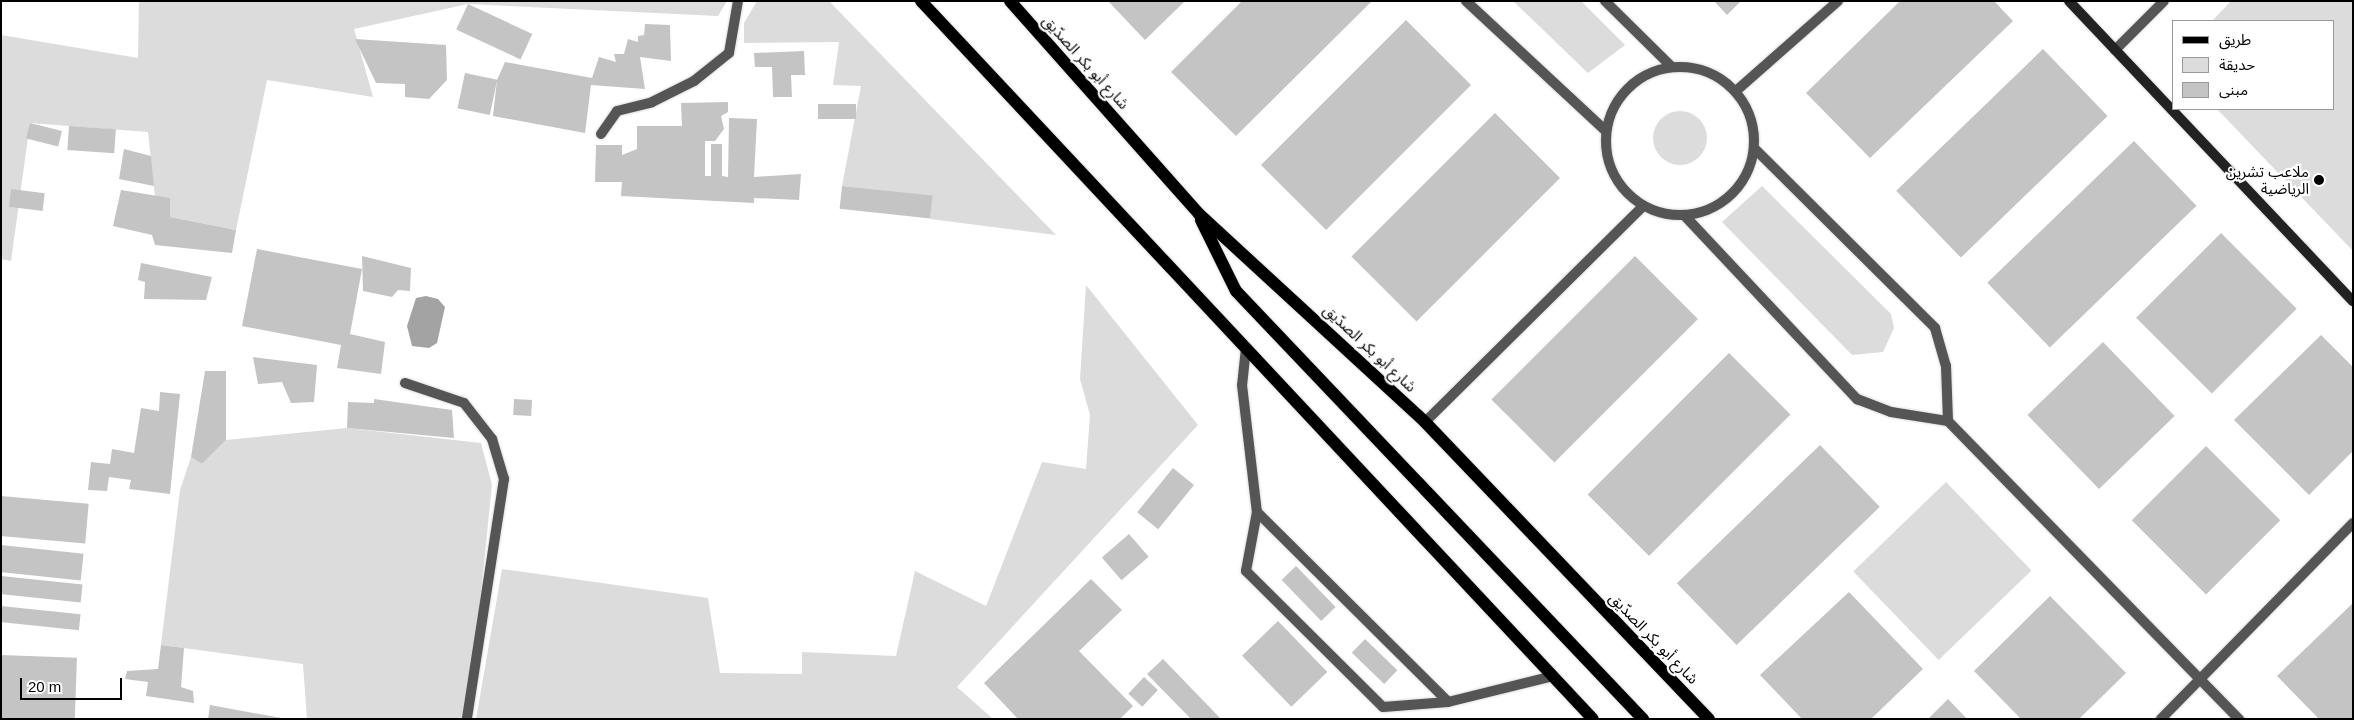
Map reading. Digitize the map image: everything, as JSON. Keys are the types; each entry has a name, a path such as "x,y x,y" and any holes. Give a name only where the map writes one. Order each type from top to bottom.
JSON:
{"main road":[{"path":"921,1 1593,719"},
{"name":"شارع أبو بكر الصدّيق","path":"1010,1 1198,214 1425,422 1709,719"},
{"path":"2069,1 2172,110"},
{"path":"2172,110 2353,300"},
{"path":"1198,214 1236,291 1643,719"}],"street":[{"path":"600,134 617,111 652,102 694,81 729,53 738,1"},
{"path":"1466,1 1606,131"},
{"path":"1605,1 1672,67"},
{"path":"1736,91 1838,1"},
{"path":"2115,50 2164,1"},
{"path":"1672,67 1696,68 1718,76 1736,91 1748,108 1754,149 1739,187 1705,211 1684,216 1643,206 1626,192 1613,174 1606,131 1613,108 1628,87 1648,73 1672,67"},
{"path":"1754,149 1935,328 1946,366 1948,420"},
{"path":"1425,422 1643,206"},
{"path":"1684,216 1857,400 1891,412 1948,420 2239,719"},
{"path":"1246,348 1242,385 1257,512 1246,571 1383,707 1448,702 1553,676"},
{"path":"405,383 464,403 492,439 504,479 467,719"},
{"path":"1257,512 1448,702"},
{"path":"2161,719 2202,681 2353,523"}],"green space":[{"path":"139,1 727,1 718,16 468,4 354,29 373,97 267,80 236,230 170,217 170,198 155,197 148,132 30,123 11,261 1,259 1,35 138,58"},
{"path":"757,1 829,1 1056,235 930,219 932,196 842,186 861,86 833,85 839,42 744,43 744,23"},
{"path":"1513,1 1581,1 1625,45 1588,73"},
{"name":"ملاعب تشرين الرياضية","path":"2231,1 2353,1 2353,251 2218,110 2334,110 2334,20 2213,20"},
{"path":"1675,111 1685,111 1699,119 1705,128 1707,138 1705,148 1699,157 1685,165 1675,165 1665,160 1658,153 1653,143 1653,133 1658,123 1665,116"},
{"path":"1762,186 1891,314 1894,328 1883,352 1852,355 1722,222"},
{"path":"1086,285 1198,425 957,687 993,719 476,719 502,569 708,598 720,673 802,674 802,652 896,656 915,571 986,606 1042,462 1086,469 1090,415 1080,379"},
{"path":"347,428 481,443 492,485 468,719 307,719 303,664 161,645 180,490 191,457 202,464 226,440"},
{"path":"1946,482 2031,570 1939,660 1853,572"}],"shaded area":[{"path":"426,296 438,299 445,307 437,343 429,348 412,346 407,326 416,298"}],"building":[{"path":"1108,1 1185,1 1145,40"},
{"path":"1242,1 1372,1 1236,136 1171,72"},
{"path":"1714,1 1741,1 1727,15"},
{"path":"1900,1 1994,1 2013,21 1870,158 1806,93"},
{"path":"468,4 532,34 521,59 456,29"},
{"path":"1406,20 1471,85 1326,230 1261,165"},
{"path":"645,24 670,25 671,61 640,57 645,89 591,85 585,133 493,116 497,80 505,62 592,78 599,57 616,62 614,54 624,54 628,39 638,42 638,36 644,35"},
{"path":"355,39 446,45 447,80 429,99 405,97 405,84 376,83"},
{"path":"2043,49 2108,116 1961,258 1896,191"},
{"path":"804,51 805,75 791,75 792,97 773,97 772,67 755,67 754,53"},
{"path":"465,73 497,80 490,115 458,108"},
{"path":"728,102 728,112 721,116 724,129 715,141 705,141 705,176 711,176 711,144 722,144 722,176 728,177 729,118 757,119 754,177 801,174 799,200 754,198 754,203 621,196 622,182 595,182 596,145 622,145 622,155 637,149 637,126 682,126 681,103"},
{"path":"818,104 856,104 856,119 818,119"},
{"path":"1495,113 1560,178 1417,322 1351,257"},
{"path":"30,123 62,131 58,147 26,139"},
{"path":"69,126 116,129 114,153 67,150"},
{"path":"2134,141 2197,206 2050,347 1987,283"},
{"path":"124,149 151,156 154,186 119,179"},
{"path":"842,186 933,196 930,218 840,209"},
{"path":"11,189 45,193 43,211 9,207"},
{"path":"121,190 170,198 170,217 236,230 232,253 155,245 152,235 113,226"},
{"path":"2221,233 2297,309 2212,394 2136,318"},
{"path":"257,249 362,269 350,334 385,342 381,374 337,368 341,345 242,326"},
{"path":"362,256 411,268 410,291 398,290 392,297 363,291"},
{"path":"1635,256 1698,319 1554,462 1491,400"},
{"path":"141,263 212,277 206,300 144,299 145,282 138,280"},
{"path":"2321,335 2353,367 2353,451 2309,495 2234,420"},
{"path":"2103,342 2175,416 2099,489 2027,415"},
{"path":"1729,353 1791,415 1649,556 1588,494"},
{"path":"253,357 317,365 314,402 291,403 282,382 258,384"},
{"path":"205,371 226,371 226,440 202,464 191,457"},
{"path":"160,392 180,394 170,494 129,489 131,480 109,477 107,491 88,490 91,462 110,464 112,449 134,453 141,408 159,411"},
{"path":"374,399 452,410 454,438 347,428 348,402 374,403"},
{"path":"514,399 532,400 531,416 513,415"},
{"path":"1820,445 1880,507 1737,645 1677,583"},
{"path":"2206,446 2280,520 2206,594 2132,520"},
{"path":"1173,468 1194,485 1158,529 1137,512"},
{"path":"1,496 89,504 85,544 1,536"},
{"path":"1129,534 1149,557 1122,580 1102,558"},
{"path":"1,545 84,554 81,581 1,572"},
{"path":"1296,566 1336,607 1321,621 1282,580"},
{"path":"1,576 83,585 81,602 1,594"},
{"path":"1091,579 1122,610 1079,651 1133,706 1120,719 1018,719 984,683"},
{"path":"1849,592 1923,669 1871,719 1802,719 1760,675"},
{"path":"2050,596 2126,673 2079,719 2021,719 1974,671"},
{"path":"2353,603 2353,719 2319,719 2277,676"},
{"path":"1,606 81,614 79,630 1,622"},
{"path":"1278,621 1327,672 1291,707 1242,656"},
{"path":"1365,639 1397,670 1384,684 1352,653"},
{"path":"161,645 184,648 181,687 193,691 194,703 146,696 148,682 125,679 127,671 158,669"},
{"path":"1,655 77,658 75,719 1,719"},
{"path":"1163,659 1221,719 1191,719 1147,674"},
{"path":"1144,677 1158,690 1142,707 1128,694"},
{"path":"1948,699 1967,719 1928,719"},
{"path":"210,705 281,718 281,719 208,719"}],"place":[{"name":"ملاعب تشرين الرياضية","path":"2319,180"}]}
